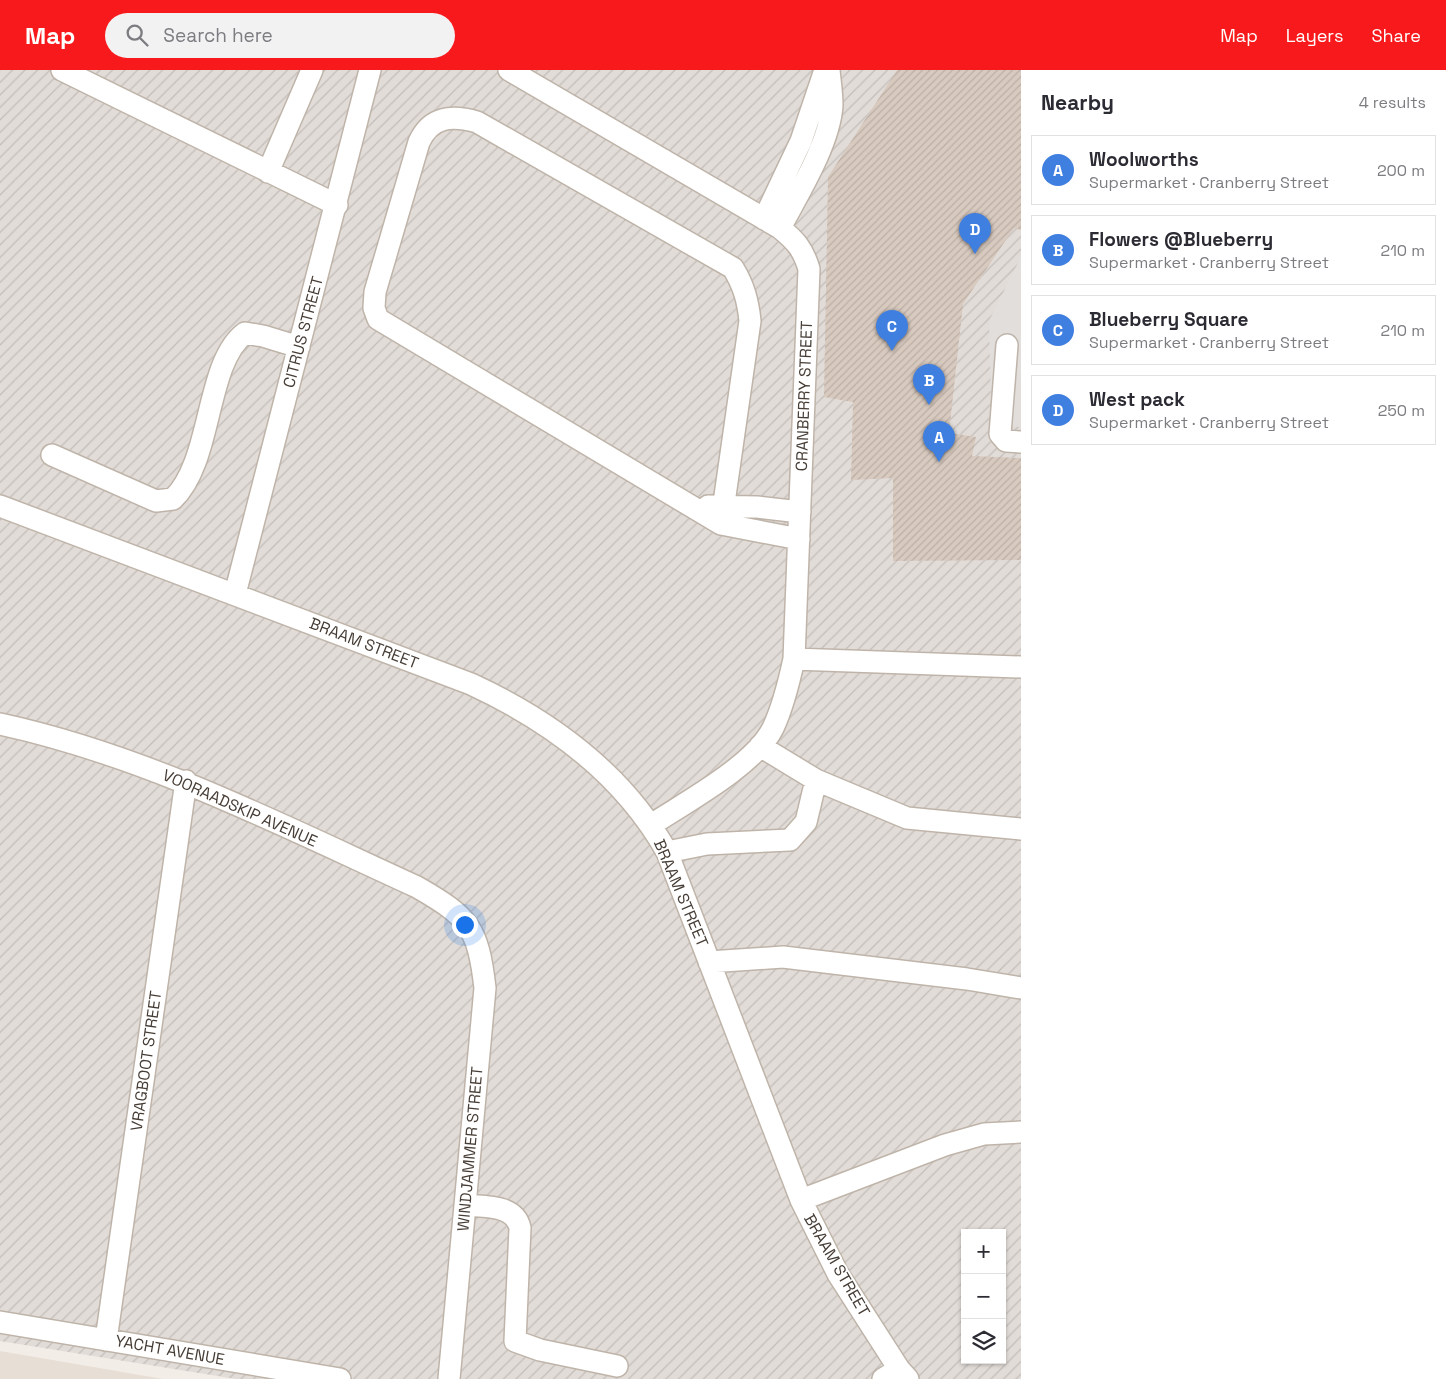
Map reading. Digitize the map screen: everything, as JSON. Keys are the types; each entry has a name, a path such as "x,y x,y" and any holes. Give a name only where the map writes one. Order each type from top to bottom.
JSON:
{"street":[{"path":"62,70 337,205"},
{"path":"268,172 312,70"},
{"name":"CITRUS STREET","path":"235,594 337,205 370,70"},
{"name":"CRANBERRY STREET","path":"509,70 772,224 798,242 809,269 794,659 772,729 760,746 725,777 652,825"},
{"path":"772,224 825,70"},
{"path":"772,224 814,163 826,131 832,106 829,70"},
{"path":"722,515 750,321 748,299 742,283 733,268 477,122 462,118 446,118 434,121 424,131 419,142 378,282 374,308 378,319 695,506 722,515 799,539"},
{"path":"52,455 156,501 173,499 190,479 222,372 234,341 245,333 263,336 299,347"},
{"path":"1007,345 999,426 1000,434 1014,442"},
{"name":"BRAAM STREET","path":"0,506 472,684 512,703 556,730 587,754 652,825 667,852 801,1200 838,1274 897,1375"},
{"path":"722,515 800,512"},
{"path":"794,659 1021,667"},
{"name":"VOORAADSKIP AVENUE","path":"0,724 69,742 186,782 417,887 446,904 466,922"},
{"path":"760,746 816,780 907,818 1021,829"},
{"path":"667,852 707,844 790,840 806,822 816,780"},
{"name":"VRAGBOOT STREET","path":"106,1340 186,782"},
{"name":"WINDJAMMER STREET","path":"449,1379 485,988 477,944 466,922"},
{"path":"709,962 783,957 967,978 1021,988"},
{"path":"801,1200 945,1145 984,1134 1021,1132"},
{"path":"465,1205 499,1208 512,1214 519,1220 514,1341 540,1350 617,1366"},
{"name":"YACHT AVENUE","path":"0,1322 340,1379"}],"shaded area":[{"path":"0,70 1021,70 1021,1379 236,1379 0,1341"},
{"path":"1021,257 1021,427 1007,426 991,402 989,321"},
{"path":"0,1351 163,1379 0,1379"}],"building":[{"path":"897,70 1021,70 1021,230 1014,228 963,304 949,433 976,437 972,456 1021,458 1021,560 893,561 893,478 851,480 853,402 824,397 828,177"}],"place":[{"name":"West pack","path":"975,254"},
{"name":"Blueberry Square","path":"892,351"},
{"name":"Flowers @Blueberry","path":"929,405"},
{"name":"Woolworths","path":"939,462"}]}
